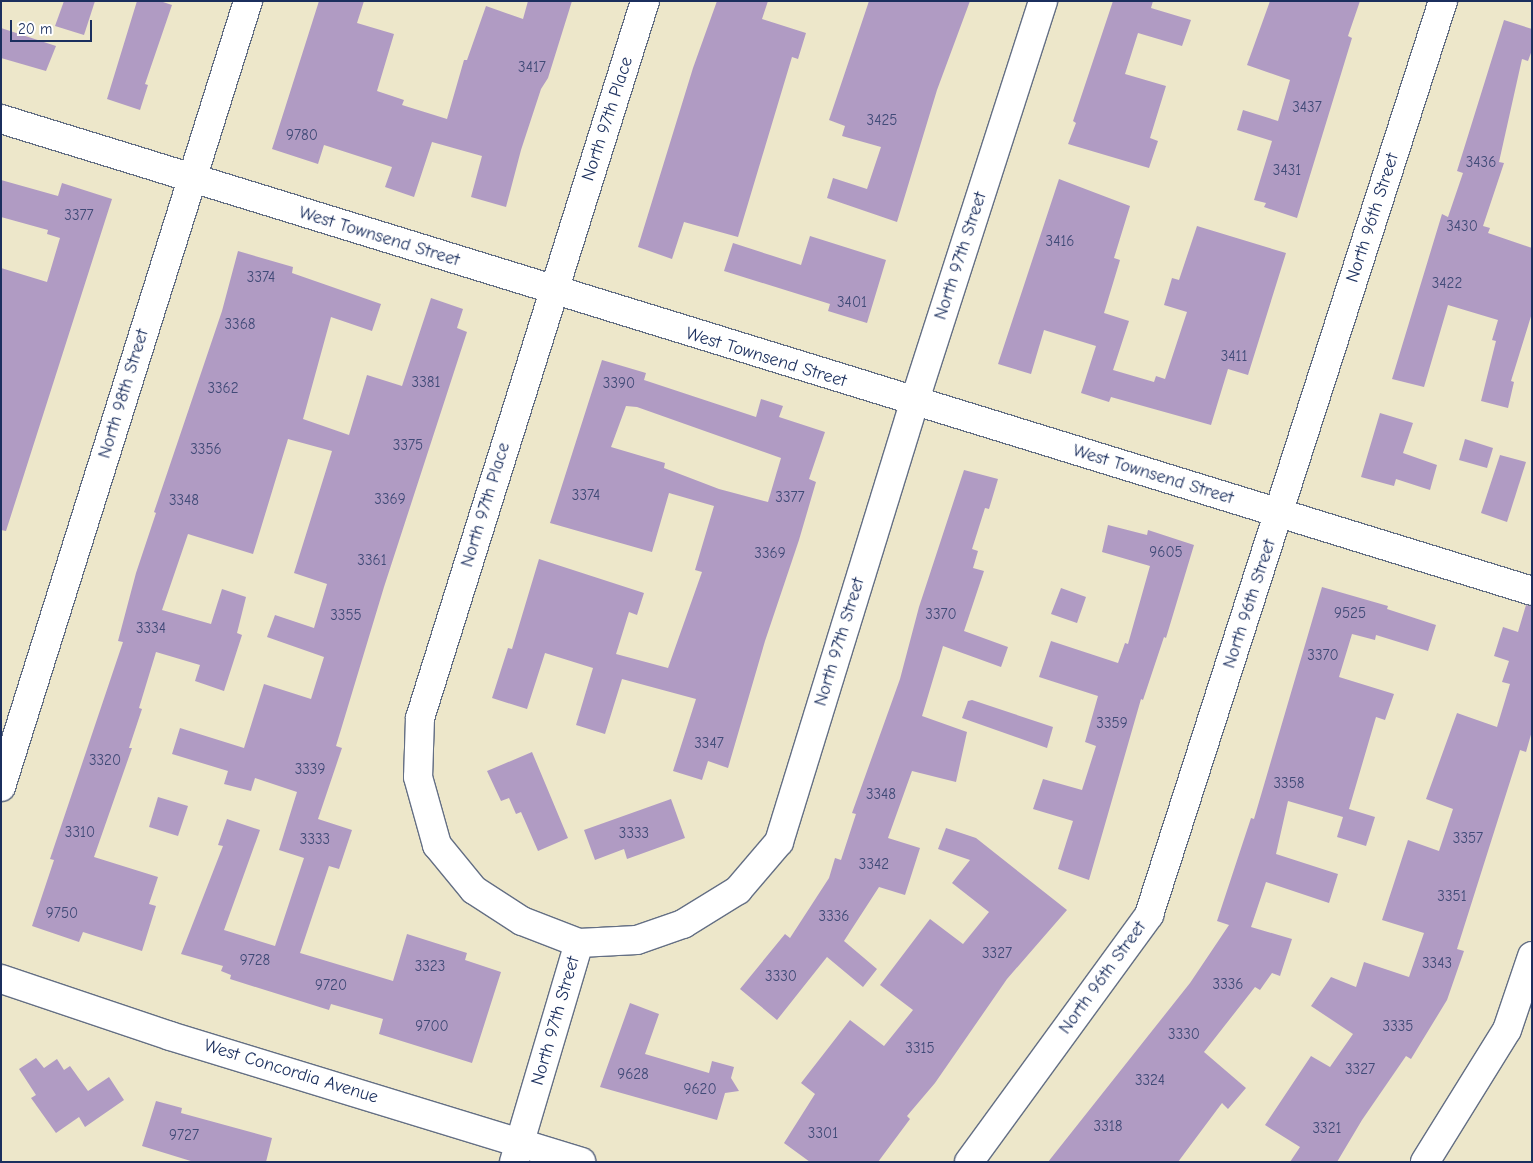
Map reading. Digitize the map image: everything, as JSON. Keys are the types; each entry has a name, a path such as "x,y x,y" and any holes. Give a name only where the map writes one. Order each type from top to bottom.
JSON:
{"street":[{"name":"North 98th Street","path":"1,787 248,1"},
{"name":"North 97th Place","path":"578,943 522,921 474,890 437,845 418,777 420,718 645,1"},
{"name":"North 97th Street","path":"517,1152 578,943 638,940 683,924 738,890 779,842 914,403 1043,1"},
{"name":"North 96th Street","path":"969,1162 1149,915 1443,1"},
{"name":"West Townsend Street","path":"1,119 914,403 1532,591"},
{"path":"1425,1162 1507,1030 1532,956"},
{"name":"West Concordia Avenue","path":"1,979 517,1152 581,1162"}],"building":[{"path":"64,1 95,1 84,35 55,26"},
{"path":"137,1 160,1 172,5 145,84 148,85 140,110 107,99"},
{"path":"319,1 364,1 357,23 394,34 377,91 404,100 402,105 447,119 464,60 467,60 486,6 523,19 528,1 572,1 548,78 541,89 521,150 506,207 471,197 482,156 432,142 414,197 385,187 392,167 324,145 318,164 272,149"},
{"path":"717,1 768,1 762,19 806,33 798,59 792,57 738,237 684,222 672,259 638,247 693,68"},
{"path":"869,1 970,1 937,90 897,222 827,198 833,178 867,189 881,147 842,136 845,126 829,120"},
{"path":"1113,1 1153,1 1151,8 1191,20 1182,46 1138,33 1125,74 1166,86 1150,138 1158,141 1149,168 1068,144 1076,123 1073,121"},
{"path":"1270,1 1360,1 1348,36 1352,38 1297,218 1264,207 1266,203 1254,200 1272,141 1237,130 1243,110 1278,121 1290,80 1247,65"},
{"path":"1504,20 1532,29 1532,50 1528,61 1522,59 1499,162 1504,163 1483,226 1490,228 1488,233 1532,248 1532,313 1511,381 1514,382 1508,408 1481,401 1496,341 1492,340 1498,320 1448,305 1424,387 1392,379 1442,214 1448,217 1463,173 1457,171"},
{"path":"1,28 56,46 46,71 1,58"},
{"path":"1059,179 1130,206 1114,258 1120,260 1104,313 1129,321 1113,370 1154,382 1156,376 1165,379 1187,312 1164,305 1172,278 1179,280 1197,226 1286,253 1248,375 1228,369 1211,425 1111,397 1109,402 1081,393 1096,346 1044,330 1031,374 998,364"},
{"path":"1,180 58,196 62,183 112,199 6,531 1,530 1,268 47,282 60,238 47,234 48,230 1,217"},
{"path":"810,236 886,260 867,323 828,311 830,304 724,271 733,243 801,265"},
{"path":"238,251 293,267 292,273 381,304 372,331 331,317 303,419 349,435 367,375 402,386 431,298 463,309 457,328 467,332 384,587 336,746 342,748 318,819 352,830 339,869 329,866 300,953 393,981 407,934 467,953 465,960 501,972 472,1063 379,1034 383,1019 331,1004 329,1010 230,979 231,975 221,971 223,966 181,954 223,846 218,845 227,819 260,830 224,930 275,946 304,858 279,850 297,792 255,778 251,791 224,784 228,771 172,754 180,728 244,748 264,684 311,699 324,657 267,637 275,615 314,628 327,584 294,573 332,451 288,439 253,554 188,534 162,610 211,624 222,589 246,597 237,633 242,635 224,691 195,681 200,665 156,652 139,708 142,709 129,748 132,748 94,857 158,877 149,904 156,906 142,951 83,932 79,942 32,926 54,860 50,859 123,642 118,641 136,573 156,513 154,512 222,311"},
{"path":"602,360 646,373 644,380 756,417 761,399 783,406 779,417 825,432 809,479 816,482 799,540 765,641 728,768 708,761 702,780 673,771 696,699 622,679 605,734 576,725 593,668 545,653 527,709 492,698 508,648 512,649 539,559 644,593 637,615 629,612 616,654 668,668 702,572 695,570 714,506 669,493 652,552 550,523","holes":["626,406 637,407 781,458 768,502 719,489 664,468 665,463 611,447"]},
{"path":"1380,413 1413,423 1403,453 1437,465 1430,490 1396,479 1394,486 1361,477"},
{"path":"1465,439 1493,448 1487,468 1459,460"},
{"path":"1500,455 1526,462 1507,522 1481,513"},
{"path":"964,470 998,479 989,509 985,508 972,549 978,551 973,568 984,571 964,631 1008,647 1001,667 943,646 922,716 967,732 956,782 912,771 888,838 920,848 905,895 879,887 844,941 877,969 863,987 827,957 777,1020 740,989 785,934 790,938 829,878 835,858 841,860 856,814 852,813 900,679 919,607"},
{"path":"1108,525 1147,535 1148,530 1194,545 1166,638 1164,637 1143,700 1141,699 1089,880 1058,869 1073,821 1033,809 1043,779 1082,790 1096,746 1085,742 1098,696 1039,677 1051,641 1118,663 1125,643 1128,644 1150,566 1102,552"},
{"path":"1322,587 1388,606 1387,609 1436,625 1428,651 1376,635 1375,640 1352,634 1339,677 1394,694 1385,720 1376,717 1349,809 1375,817 1366,846 1337,837 1343,817 1288,801 1276,854 1338,874 1329,903 1266,882 1251,927 1292,939 1280,976 1272,973 1260,990 1255,987 1204,1052 1246,1088 1228,1109 1222,1103 1178,1162 1048,1162 1190,983 1229,925 1217,921 1251,818 1254,819"},
{"path":"1061,588 1086,597 1077,623 1051,614"},
{"path":"1526,605 1532,606 1532,731 1526,752 1520,750 1457,949 1464,951 1447,1000 1411,1059 1406,1056 1362,1120 1337,1162 1290,1162 1300,1147 1265,1125 1311,1056 1330,1067 1353,1034 1311,1006 1331,977 1356,987 1364,962 1409,977 1424,933 1382,920 1408,840 1439,851 1453,809 1426,799 1457,713 1497,727 1510,684 1502,682 1509,661 1494,656 1503,627 1518,632"},
{"path":"972,700 1053,727 1047,748 962,718 968,701"},
{"path":"532,752 568,838 538,851 521,812 516,814 509,798 501,801 487,771"},
{"path":"158,797 188,806 178,836 149,827"},
{"path":"671,799 685,838 627,859 624,849 595,860 584,830"},
{"path":"946,828 976,838 1067,910 1007,979 935,1083 907,1116 910,1119 878,1162 810,1162 784,1143 815,1094 801,1083 850,1020 884,1046 913,1010 880,985 930,919 963,944 989,912 952,883 970,860 938,849"},
{"path":"630,1003 659,1014 645,1054 709,1073 712,1061 734,1067 731,1078 739,1091 725,1093 717,1120 600,1087"},
{"path":"36,1058 44,1068 57,1059 64,1070 70,1066 88,1091 109,1077 124,1100 85,1127 79,1117 56,1133 31,1098 36,1095 19,1069"},
{"path":"156,1101 182,1108 181,1113 272,1138 266,1162 194,1162 142,1146"}]}
